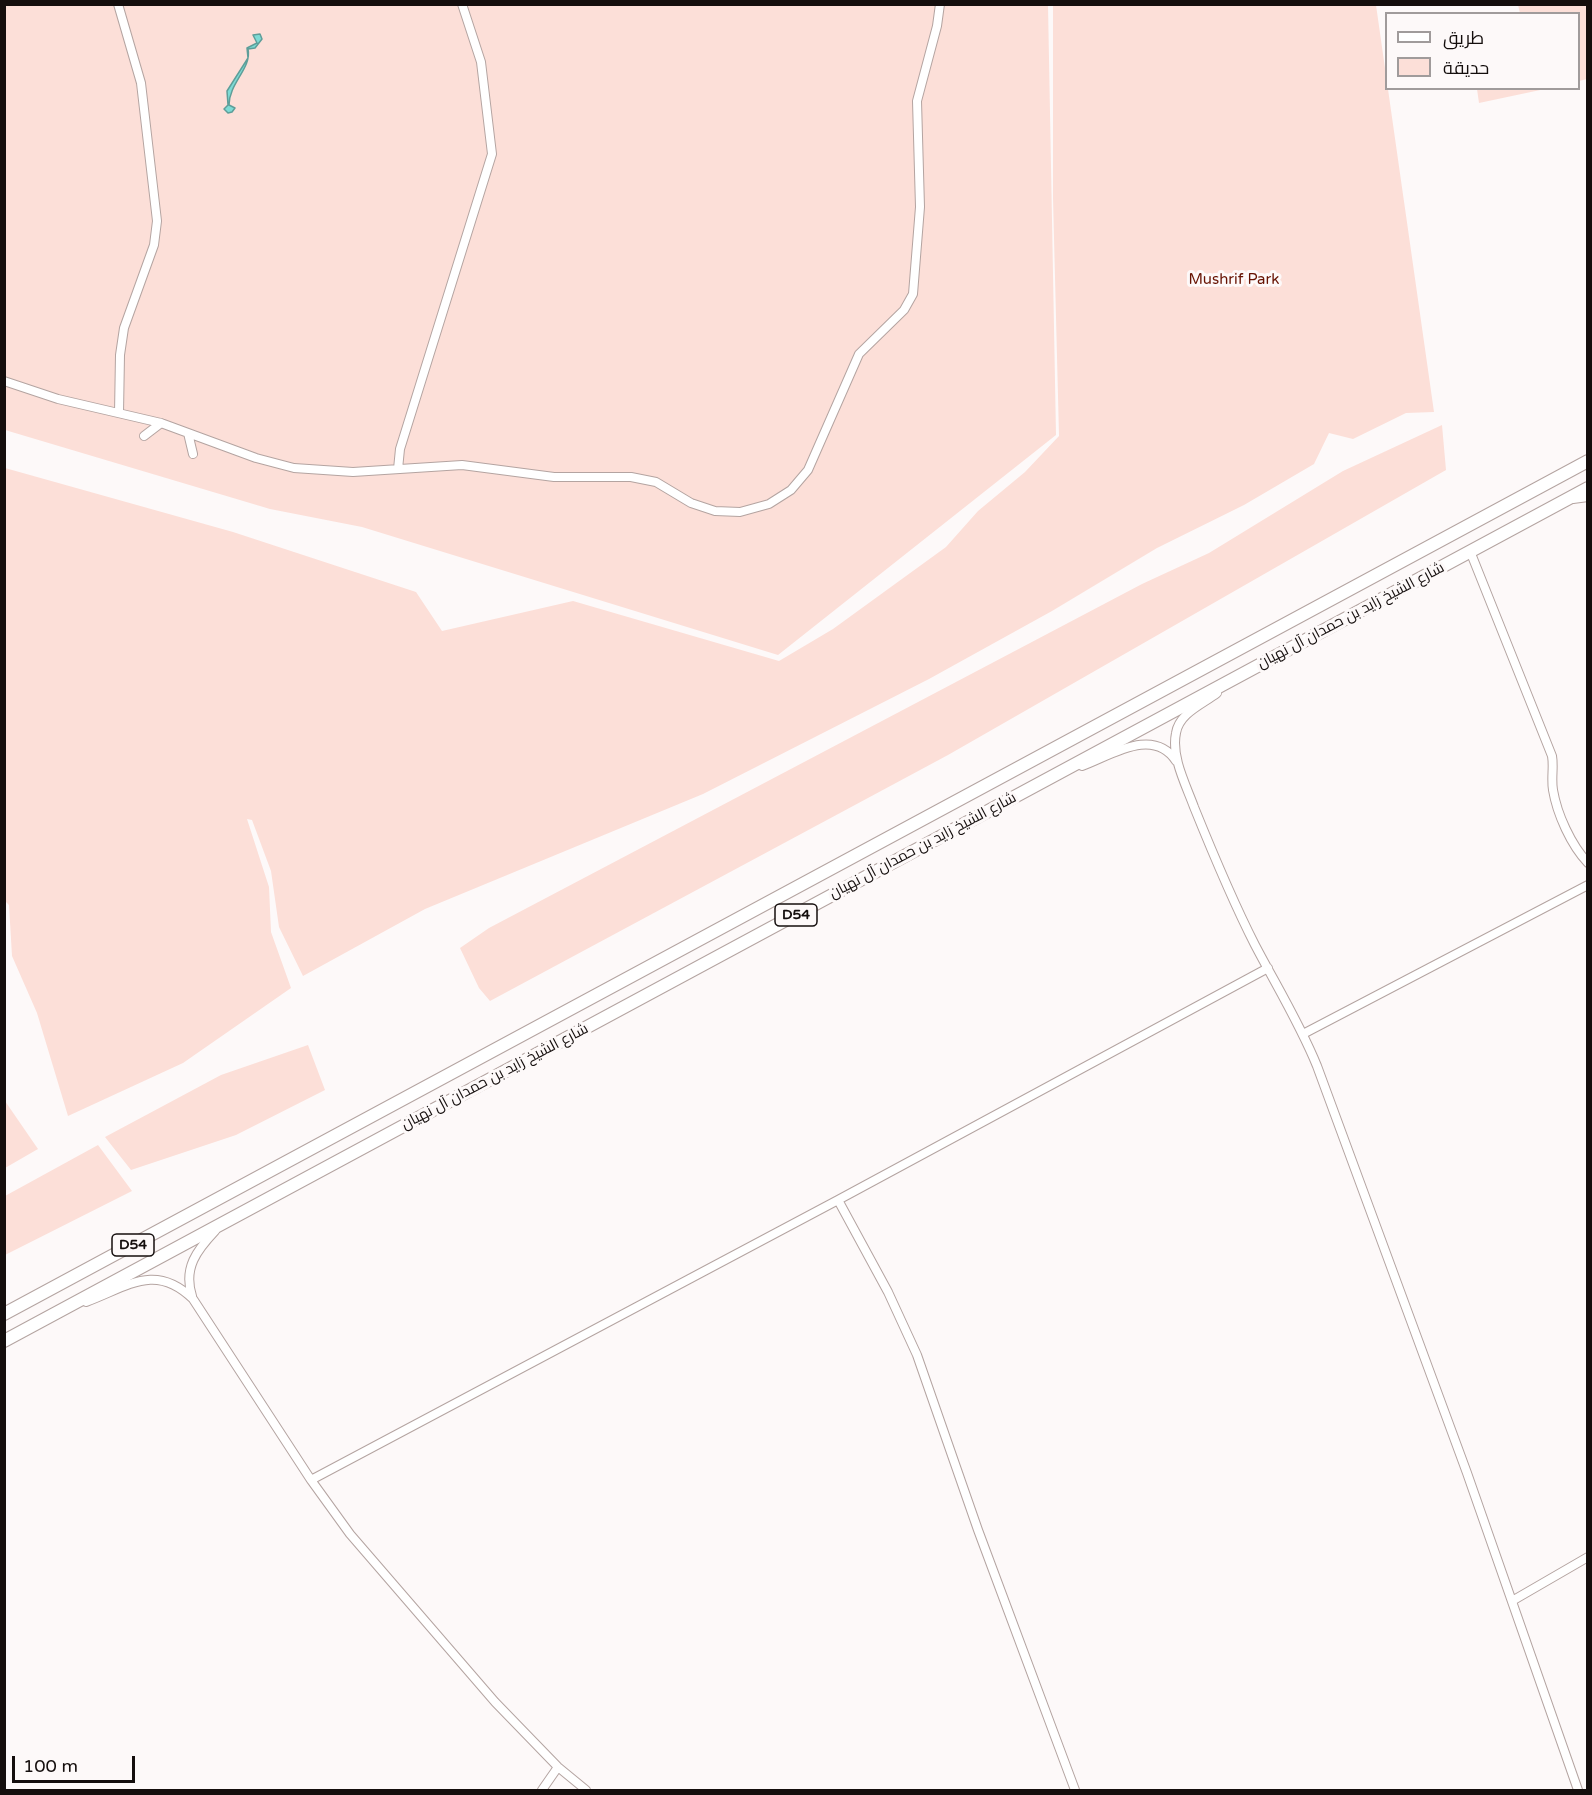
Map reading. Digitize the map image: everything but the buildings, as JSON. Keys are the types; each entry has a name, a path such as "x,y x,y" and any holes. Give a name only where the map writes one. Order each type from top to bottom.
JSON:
{"highway":[{"name":"شارع الشيخ زايد بن حمدان آل نهيان","path":"4,1314 1587,461"},
{"name":"شارع الشيخ زايد بن حمدان آل نهيان","path":"4,1341 1587,488"}],"street":[{"path":"118,4 141,83 157,221 154,245 124,328 120,355 119,413"},
{"path":"398,469 400,449 492,154 481,62 462,4"},
{"path":"4,381 58,399 161,423 256,458 294,468 333,472 462,465 542,476 638,477 662,484 698,507 723,512 740,512 769,504 791,490 813,462 859,354 870,340 904,310 913,294 920,207 917,101 937,26 940,4"},
{"path":"144,436 161,423"},
{"path":"188,433 194,454"},
{"path":"1566,500 1587,497"},
{"path":"1470,551 1552,756 1552,783 1569,836 1587,863"},
{"path":"1228,682 1181,721 1176,731 1175,743 1180,766 1231,894 1303,1034 1443,1406 1578,1791"},
{"path":"1062,771 1094,761 1122,748 1140,745 1159,747 1168,751 1180,766"},
{"path":"1303,1034 1587,885"},
{"path":"311,1480 1268,968"},
{"path":"838,1200 888,1292 916,1355 1075,1791"},
{"path":"193,1299 189,1280 191,1261 197,1250 220,1225"},
{"path":"67,1308 141,1279 153,1278 175,1284 193,1299 311,1480 378,1568 495,1702 558,1767 586,1791"},
{"path":"1512,1602 1587,1557"},
{"path":"543,1791 558,1767"}],"green space":[{"path":"4,5 1048,5 1056,435 778,655 362,527 270,509 5,430"},
{"name":"Mushrif Park","path":"1053,5 1376,5 1385,68 1385,90 1388,90 1434,412 1406,413 1353,439 1329,433 1314,464 1244,505 1157,548 1052,611 929,679 703,794 425,909 303,976 279,927 271,871 252,820 247,819 269,887 271,932 291,988 183,1063 68,1116 37,1013 12,956 9,905 5,901 5,468 233,532 416,592 442,631 573,601 779,661 833,629 946,547 978,511 1025,472 1059,436 1053,198"},
{"path":"1518,5 1587,5 1587,79 1580,81 1580,12 1520,12"},
{"path":"1477,90 1540,90 1479,103"},
{"path":"1442,425 1446,470 948,755 490,1001 479,988 460,948 489,928 1142,584 1209,553 1343,471"},
{"path":"308,1045 325,1090 236,1135 131,1170 105,1137 221,1075"},
{"path":"5,1101 38,1149 4,1168"},
{"path":"98,1145 132,1191 5,1255 5,1196"}],"water":[{"path":"260,34 262,39 255,48 248,49 248,58 247,48 257,43 253,35"},
{"path":"248,58 230,97 229,105 235,108 228,113 224,109 228,105 227,91"}]}
